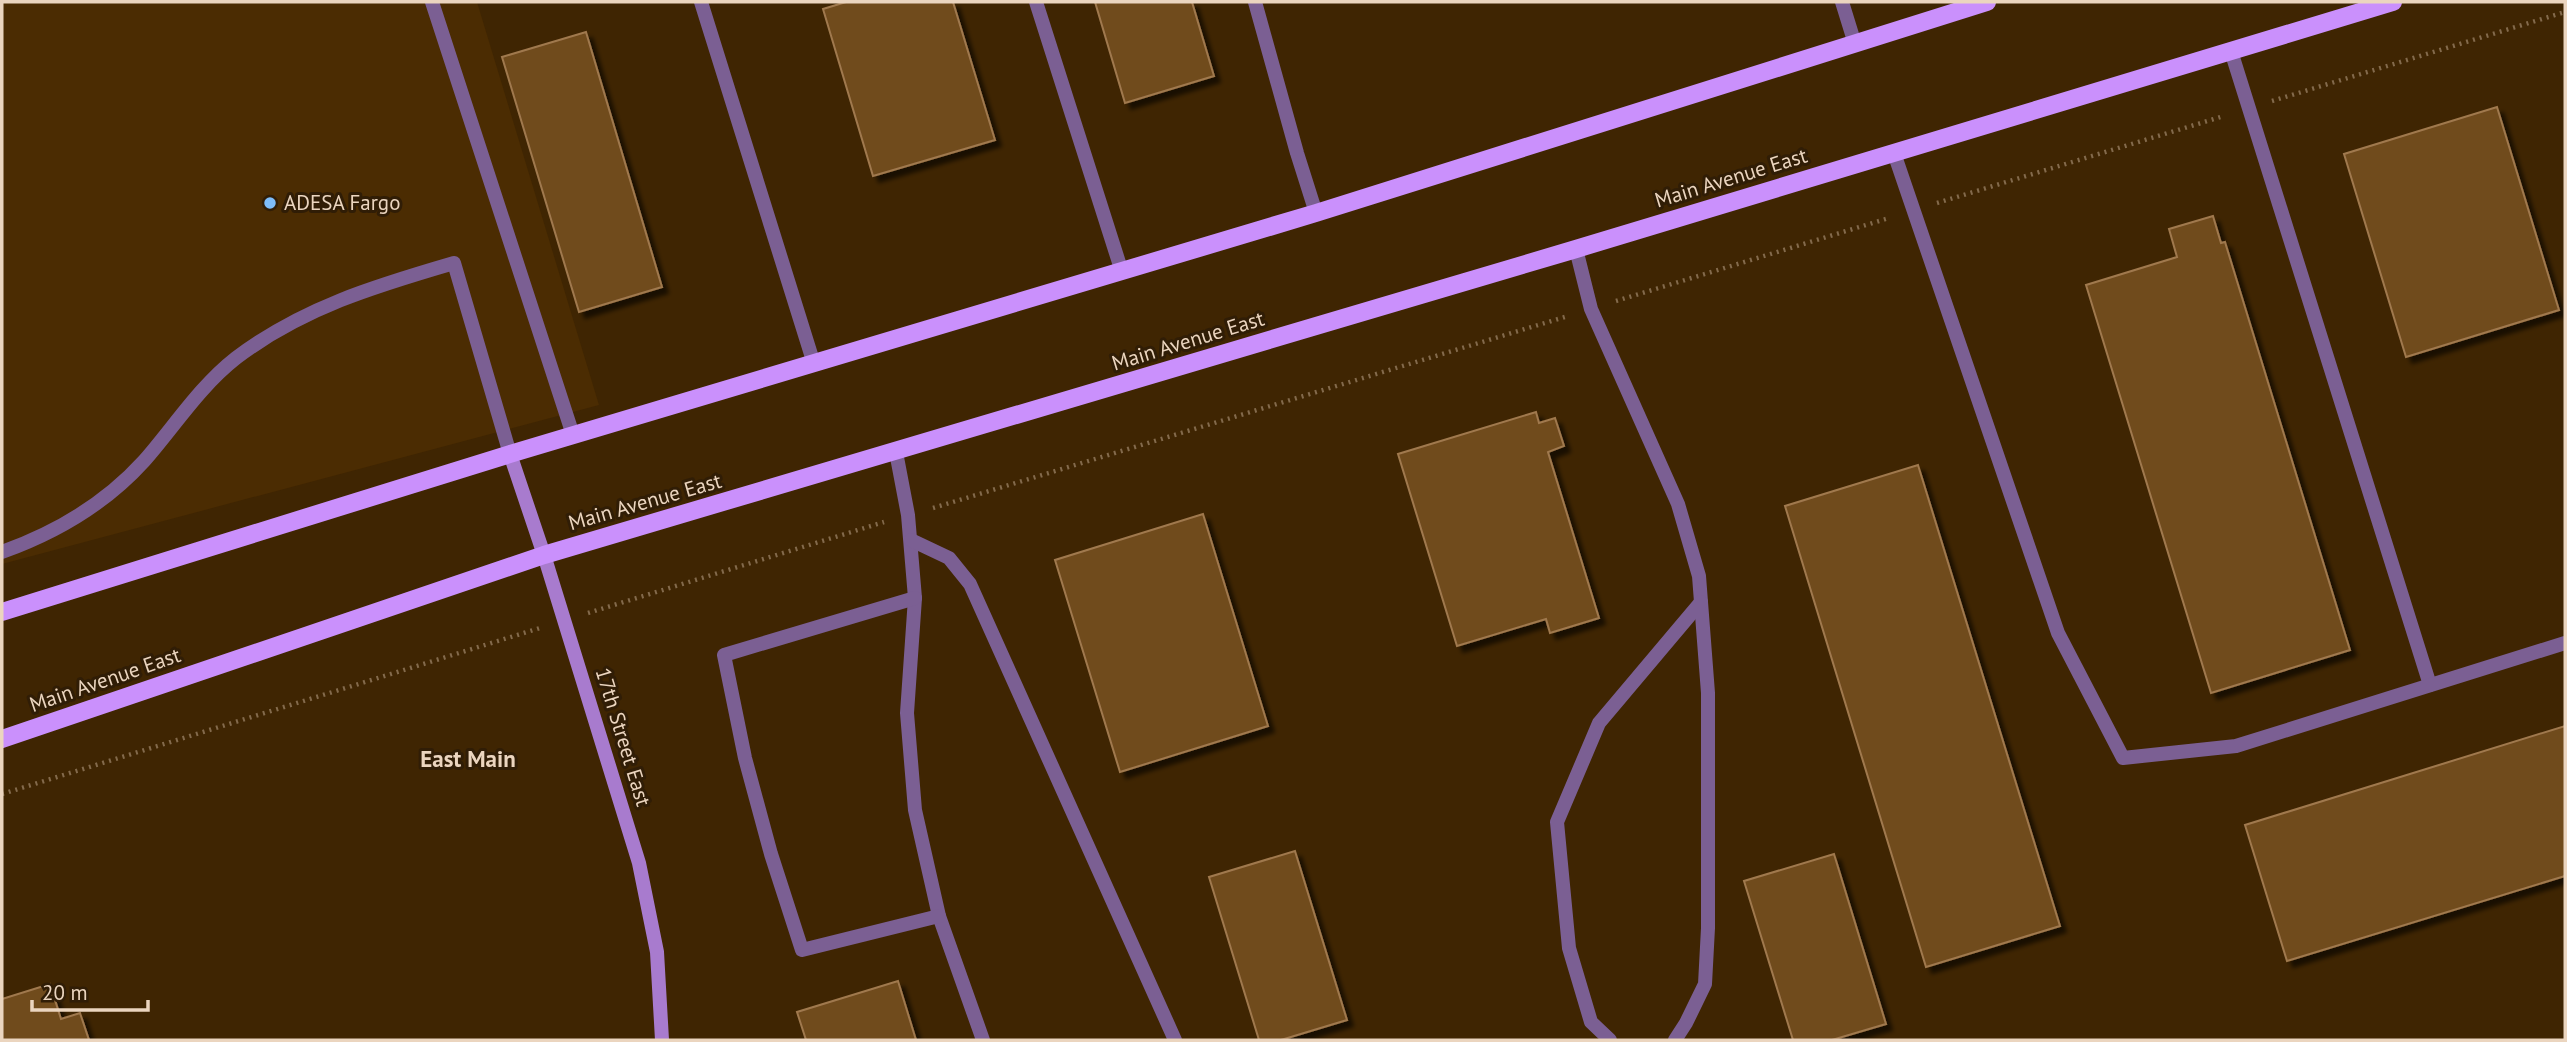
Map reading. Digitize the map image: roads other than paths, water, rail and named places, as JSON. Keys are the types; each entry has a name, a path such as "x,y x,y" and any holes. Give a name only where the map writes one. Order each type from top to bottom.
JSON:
{"main road":[{"path":"2,612 510,454 1317,213 1986,2"},
{"name":"Main Avenue East","path":"2,739 544,555 896,452 2393,2"}],"street":[{"name":"17th Street East","path":"510,454 639,863 657,952 662,1040"}],"lane":[{"path":"432,2 573,435"},
{"path":"701,2 814,364"},
{"path":"1036,2 1122,272"},
{"path":"1255,2 1297,153 1317,213"},
{"path":"1842,2 1855,44"},
{"path":"2231,51 2430,685"},
{"path":"1894,153 2058,633 2123,758 2236,746 2565,643"},
{"path":"1576,248 1591,309 1678,504 1699,576 1708,693 1708,928 1705,984 1675,1040"},
{"path":"2,552 70,522 108,494 142,463 201,391 235,359 272,334 312,310 454,263 510,454"},
{"path":"896,452 911,540 915,598 907,713 915,810 939,916 983,1040"},
{"path":"911,540 949,558 970,584 1175,1040"},
{"path":"915,598 724,655 748,770 771,854 802,950 939,916"},
{"path":"1609,1040 1591,1022 1569,948 1557,822 1599,723 1701,602"}],"place":[{"name":"ADESA Fargo","path":"270,203"}],"district":[{"name":"East Main","path":"468,759"}]}
